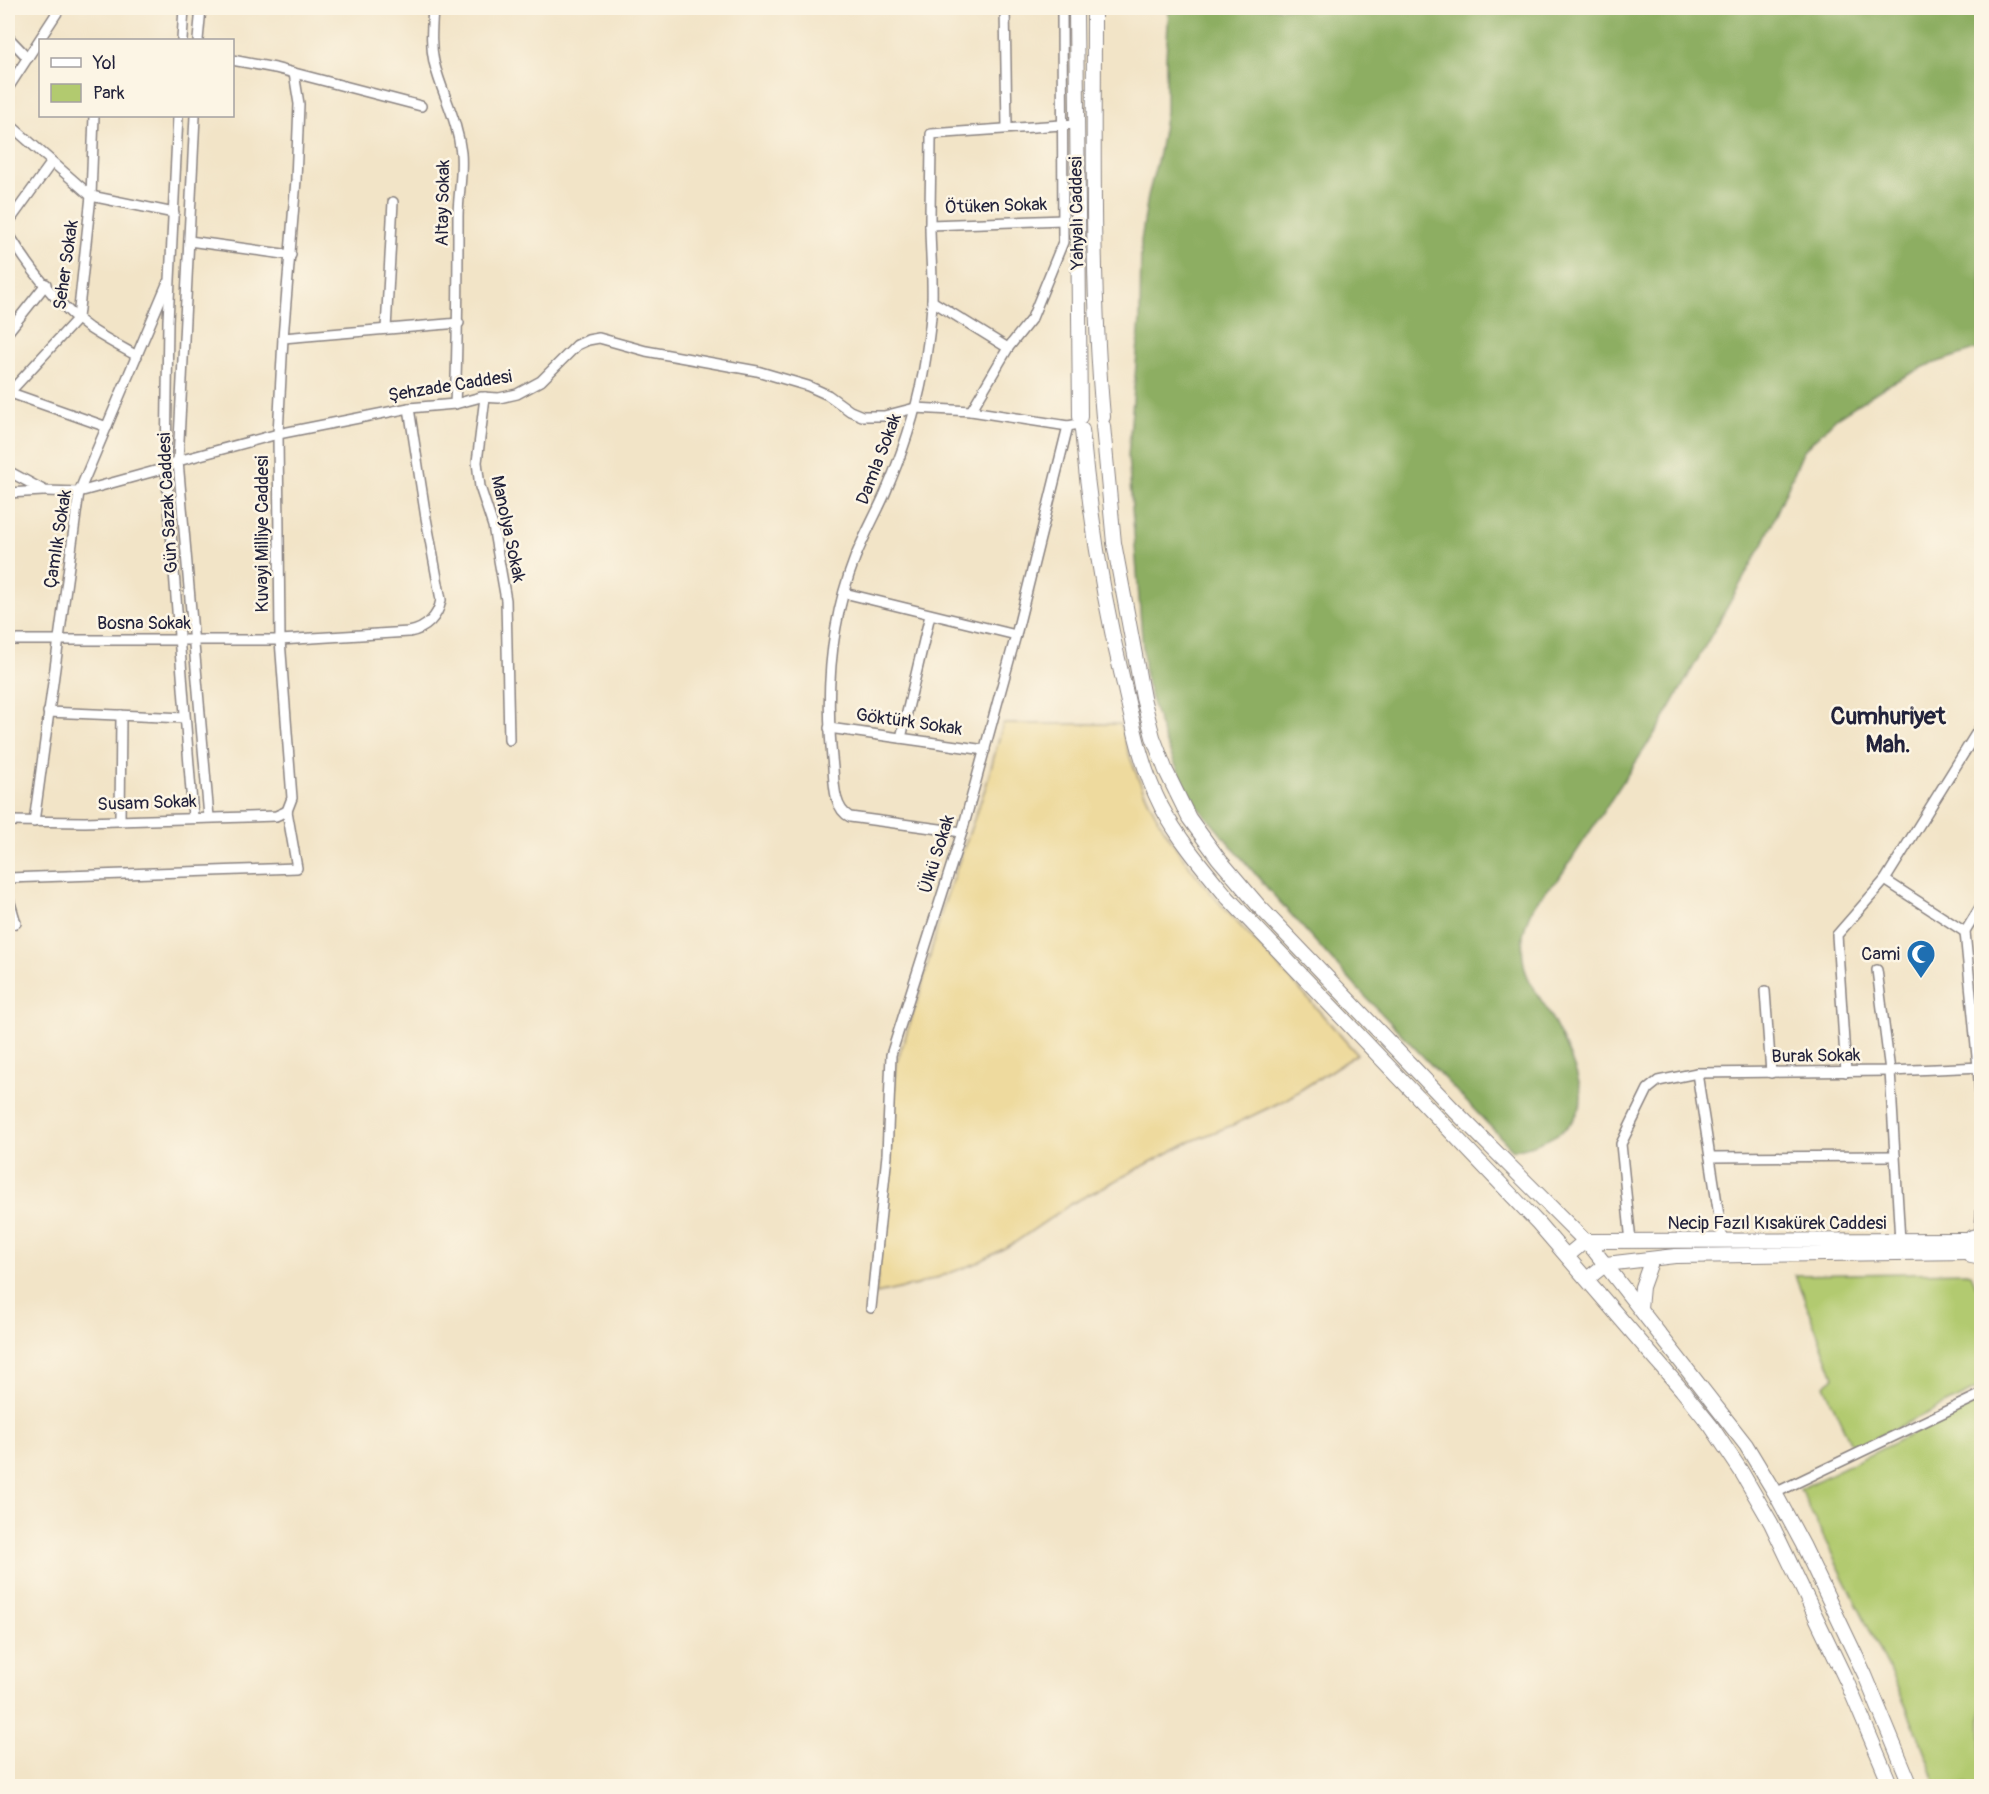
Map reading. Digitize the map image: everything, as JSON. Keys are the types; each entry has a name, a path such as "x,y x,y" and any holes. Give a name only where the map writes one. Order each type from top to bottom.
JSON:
{"main road":[{"name":"Yahyalı Caddesi","path":"1076,8 1069,124 1077,424 1097,554 1115,648 1140,752 1153,788 1170,822 1191,853 1228,898 1568,1256 1689,1399 1741,1470 1771,1523 1848,1682 1891,1786"},
{"name":"Yahyalı Caddesi","path":"1094,8 1095,261 1102,422 1114,543 1143,698 1163,764 1189,818 1218,858 1258,904 1455,1111 1606,1264 1746,1445 1803,1545 1861,1665 1911,1786"},
{"path":"1093,410 1102,422 1101,429 1093,434 1077,424 1085,411 1093,410"},
{"path":"1568,1256 1585,1241"},
{"name":"Necip Fazıl Kısakürek Caddesi","path":"1585,1241 1900,1241 1977,1249"},
{"name":"Necip Fazıl Kısakürek Caddesi","path":"1606,1264 1675,1256 1977,1249"},
{"path":"1641,1308 1642,1287 1652,1258"},
{"path":"1587,1279 1606,1264"}],"street":[{"path":"42,39 60,8"},
{"path":"182,39 184,8"},
{"path":"198,39 201,8"},
{"name":"Altay Sokak","path":"433,8 431,35 433,54 454,115 461,154 458,213 459,323 455,404"},
{"path":"1005,8 1008,128"},
{"path":"971,411 1008,348 1032,318 1063,242 1062,220 1069,124 1062,8"},
{"path":"8,36 34,53 8,88"},
{"path":"234,60 294,73 421,106"},
{"name":"Kuvayi Milliye Caddesi","path":"8,878 297,868 287,811 292,798 280,640 278,434 299,104 294,73"},
{"name":"Seher Sokak","path":"8,392 78,318 91,196 94,117"},
{"name":"Gün Sazak Caddesi","path":"178,117 166,468 193,818"},
{"name":"Gün Sazak Caddesi","path":"195,117 178,461 209,817"},
{"path":"8,123 91,196 174,213"},
{"name":"Damla Sokak","path":"962,832 850,817 844,814 838,804 829,728 832,650 844,593 856,556 894,473 915,408 926,352 932,301 931,134 1069,124"},
{"path":"8,223 52,162"},
{"path":"386,329 393,202"},
{"name":"Ötüken Sokak","path":"930,225 1062,220"},
{"path":"8,234 45,284 78,318 88,327 137,356"},
{"path":"189,241 291,255"},
{"name":"Çamlık Sokak","path":"34,822 80,492 171,277"},
{"path":"8,332 45,284"},
{"path":"932,301 1008,348"},
{"path":"283,338 459,323"},
{"name":"Şehzade Caddesi","path":"8,471 45,491 80,492 166,468 178,461 278,434 409,408 455,404 485,397 508,397 526,391 551,373 577,345 599,338 646,351 757,371 808,386 828,395 844,407 862,416 884,416 915,408 971,411 1077,424"},
{"path":"8,392 107,428"},
{"name":"Manolya Sokak","path":"485,397 477,462 480,487 493,526 506,600 509,740"},
{"name":"Bosna Sokak","path":"8,640 280,640 415,631 426,625 438,611 441,600 409,408"},
{"name":"Ülkü Sokak","path":"871,1308 887,1155 891,1055 962,832 1077,424"},
{"path":"8,493 45,491"},
{"path":"844,593 1016,634"},
{"path":"901,738 930,615"},
{"path":"48,712 185,718"},
{"path":"120,821 122,715"},
{"path":"1846,1072 1837,935 1885,880 1979,736 1982,724"},
{"name":"Göktürk Sokak","path":"829,728 985,750"},
{"name":"Susam Sokak","path":"8,821 120,821 276,816 287,811"},
{"path":"1885,880 1965,932"},
{"path":"8,896 16,923 8,925"},
{"path":"1982,904 1965,932 1980,1067 1982,1124"},
{"path":"1877,970 1890,1071 1900,1241"},
{"path":"1765,991 1771,1073"},
{"name":"Burak Sokak","path":"1631,1242 1621,1144 1653,1084 1658,1081 1697,1073 1846,1072 1980,1067"},
{"path":"1697,1073 1723,1242"},
{"path":"1710,1157 1895,1156"},
{"path":"1977,1249 1982,1196"},
{"path":"1775,1493 1982,1394"}],"green space":[{"path":"1169,8 1981,8 1981,348 1926,366 1886,386 1836,418 1804,450 1764,542 1661,724 1558,880 1548,888 1533,908 1522,943 1525,969 1568,1053 1581,1090 1579,1110 1573,1120 1556,1135 1535,1144 1513,1150 1358,989 1269,890 1192,800 1166,744 1151,699 1145,676 1128,456 1140,320 1141,241 1166,112"},
{"path":"1967,1272 1971,1274 1981,1297 1981,1387 1853,1449 1824,1385 1834,1377 1795,1275"},
{"path":"1981,1400 1981,1786 1937,1786 1891,1673 1800,1489"}],"sand":[{"path":"1003,724 1120,724 1132,762 1147,797 1183,858 1205,886 1357,1054 1285,1100 1235,1124 1187,1143 1071,1204 1014,1243 977,1263 917,1285 876,1294 897,1061 920,994 943,906 986,786"}],"place":[{"name":"Cami","path":"1921,980"}],"district":[{"name":"Cumhuriyet Mah.","path":"1888,730"}]}
